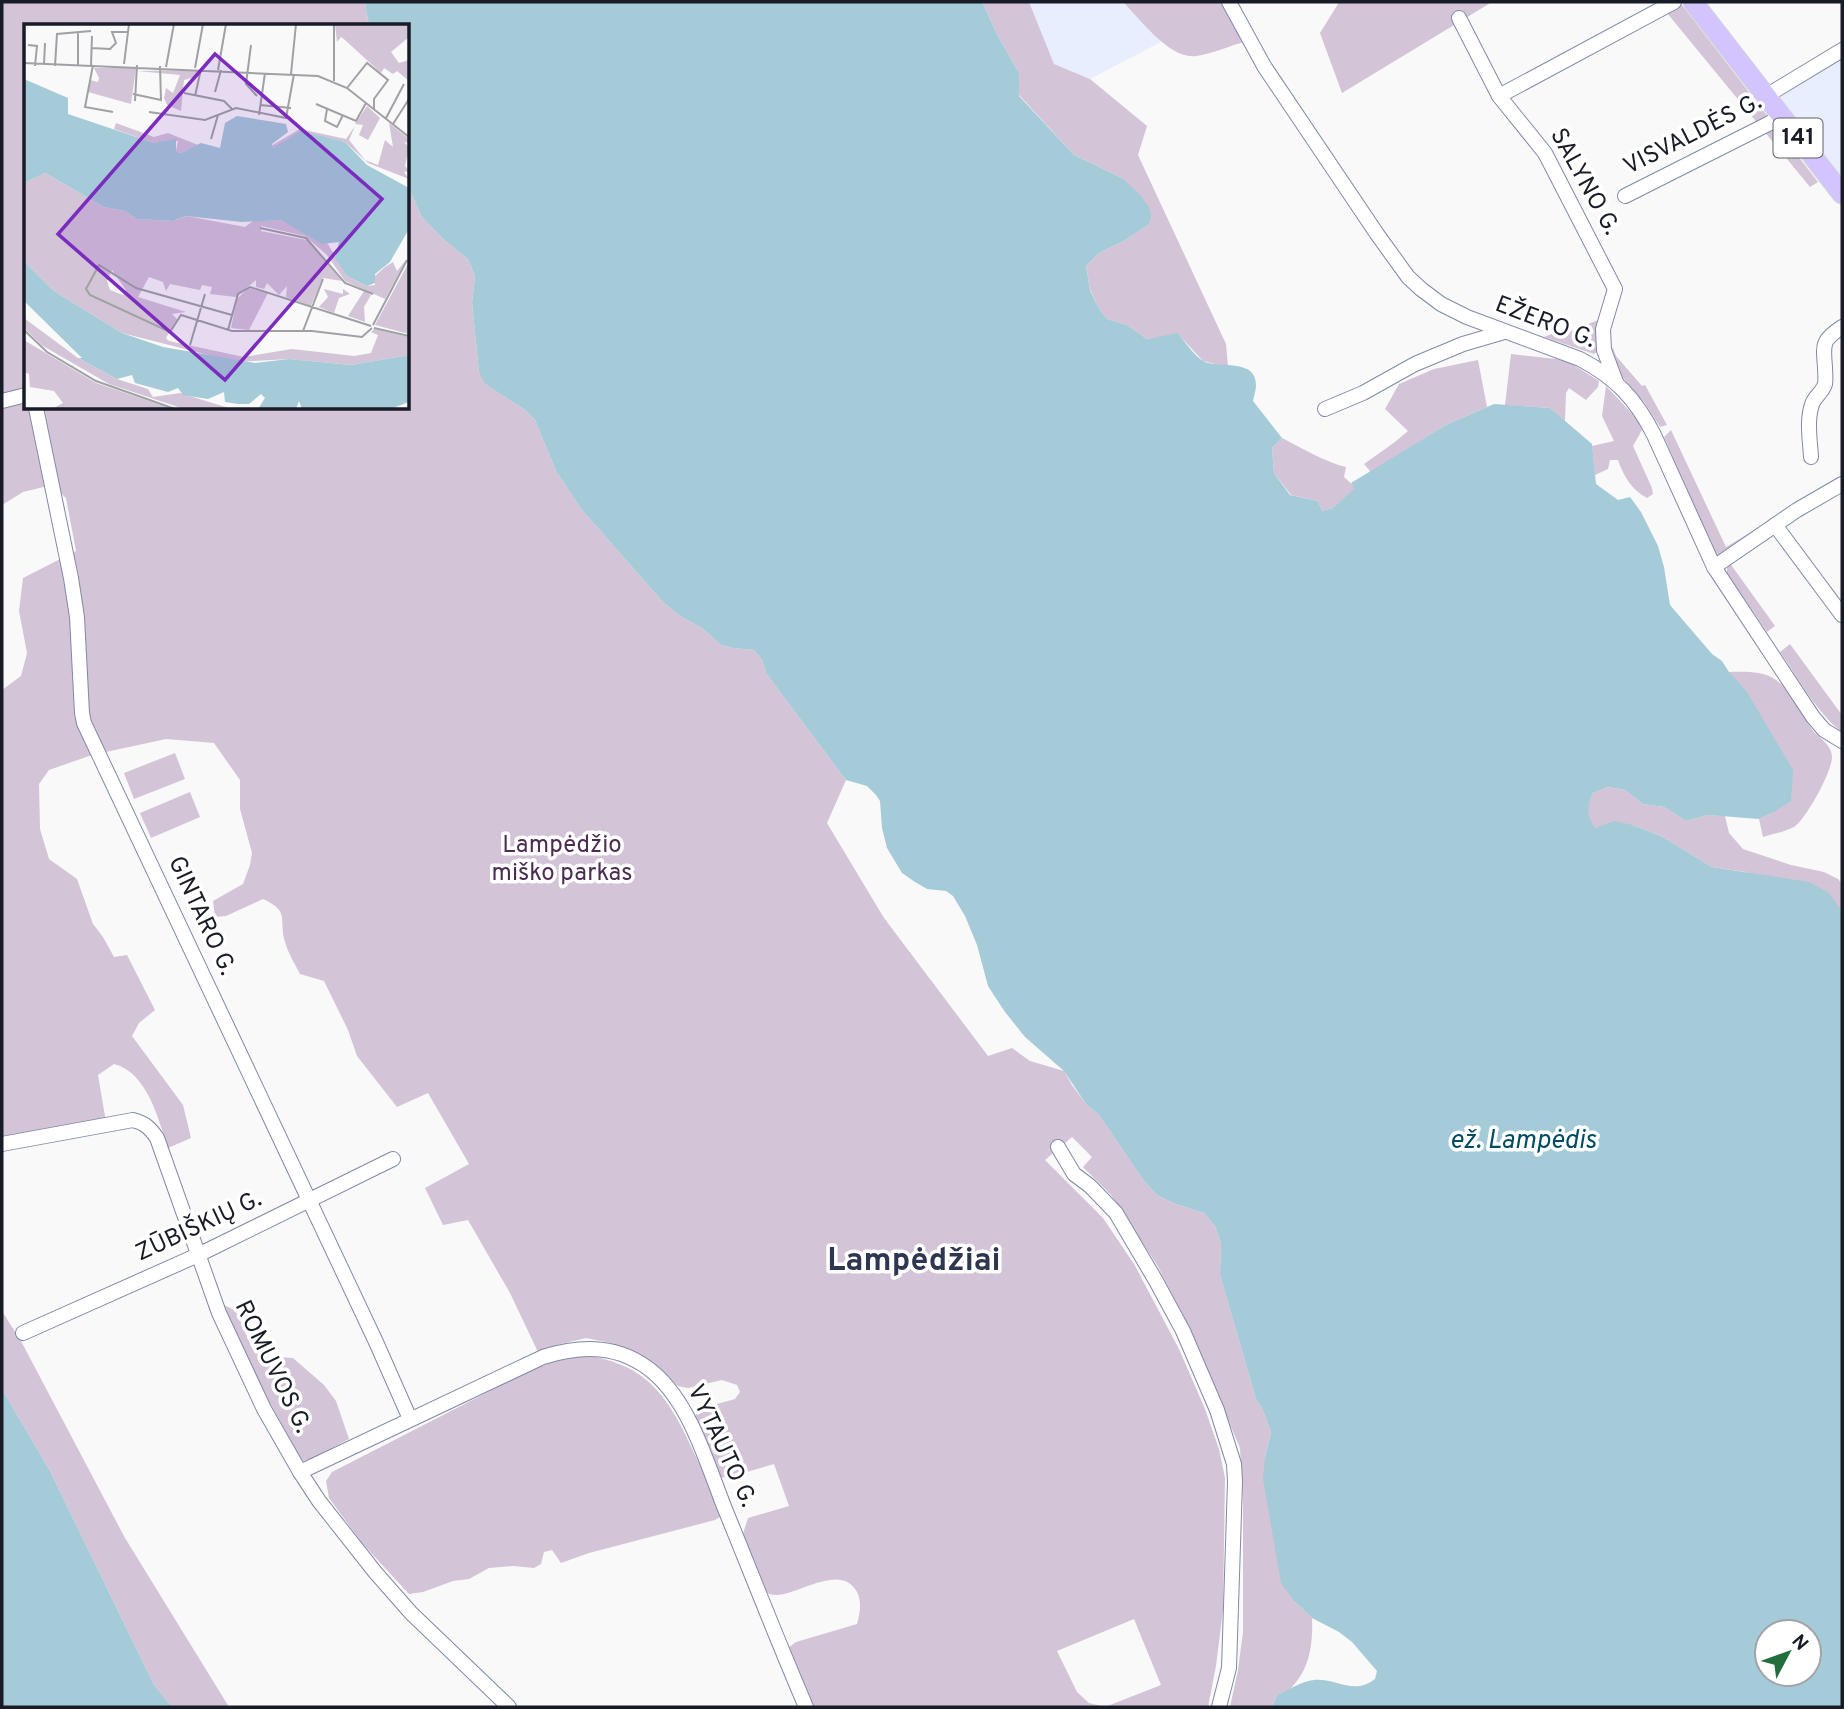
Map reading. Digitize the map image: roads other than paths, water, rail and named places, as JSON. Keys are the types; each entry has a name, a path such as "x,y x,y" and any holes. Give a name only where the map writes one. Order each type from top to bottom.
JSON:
{"main road":[{"name":"141","path":"1693,2 1842,194"}],"street":[{"name":"EŽERO G.","path":"1229,2 1264,66 1369,223 1408,276 1421,289 1441,304 1467,317 1580,359 1616,382 1632,398 1644,415 1714,567 1813,717 1824,730 1842,741"},
{"path":"1499,96 1674,2"},
{"name":"SALYNO G.","path":"1459,18 1499,96 1545,153 1615,289 1603,329 1604,350 1616,382"},
{"path":"1766,96 1842,50"},
{"name":"VISVALDĖS G.","path":"1625,195 1781,116"},
{"path":"1811,457 1810,414 1826,380 1824,344 1826,338 1842,327"},
{"path":"1325,409 1363,393 1415,363 1463,344 1504,332"},
{"path":"2,401 24,396"},
{"name":"GINTARO G.","path":"36,410 77,617 84,723 410,1419"},
{"path":"1714,567 1842,484"},
{"path":"1775,525 1842,615"},
{"name":"ROMUVOS G.","path":"2,1144 134,1120 151,1128 157,1138 219,1314 247,1374 300,1472 374,1572 411,1613 509,1707"},
{"path":"1058,1147 1074,1174 1116,1213 1157,1281 1183,1331 1217,1410 1234,1464 1231,1640 1229,1668 1219,1707"},
{"name":"ZŪBIŠKIŲ G.","path":"23,1333 198,1255 393,1159"},
{"name":"VYTAUTO G.","path":"300,1472 543,1357 591,1348 611,1351 631,1359 651,1370 667,1385 680,1403 701,1447 806,1707"}],"water":[{"name":"ež. Lampėdis","path":"365,2 982,2 1019,73 1019,96 1074,155 1122,178 1149,207 1151,217 1148,225 1099,253 1086,266 1090,290 1098,307 1107,319 1127,325 1147,339 1178,333 1201,360 1250,371 1255,377 1256,385 1253,401 1282,438 1272,448 1274,473 1290,495 1318,501 1322,511 1333,508 1355,488 1351,483 1448,424 1494,404 1550,408 1592,444 1596,484 1618,500 1630,497 1641,512 1658,546 1670,605 1747,692 1793,770 1791,801 1759,819 1708,815 1686,821 1664,807 1643,804 1625,790 1608,787 1593,793 1588,811 1592,823 1595,828 1614,821 1632,825 1661,836 1712,867 1809,882 1828,892 1842,911 1842,1707 1272,1707 1277,1695 1305,1682 1322,1680 1359,1686 1375,1679 1377,1671 1352,1642 1312,1618 1294,1601 1281,1583 1263,1479 1271,1432 1256,1399 1220,1275 1221,1243 1215,1226 1204,1213 1157,1195 1144,1181 1099,1115 1086,1104 1064,1071 1025,1037 988,986 977,945 953,896 946,891 927,889 902,873 887,848 880,801 867,786 846,780 766,673 762,660 754,650 721,645 702,628 680,616 662,601 582,510 556,471 535,420 484,382 479,372 472,303 475,276 468,259 422,217 410,191 410,24 369,24"},
{"path":"2,1389 50,1471 154,1685 172,1707 2,1707"}],"district":[{"name":"Lampėdžiai","path":"914,1262"}],"park label":[{"name":"Lampėdžio miško parkas","path":"562,860"}]}
